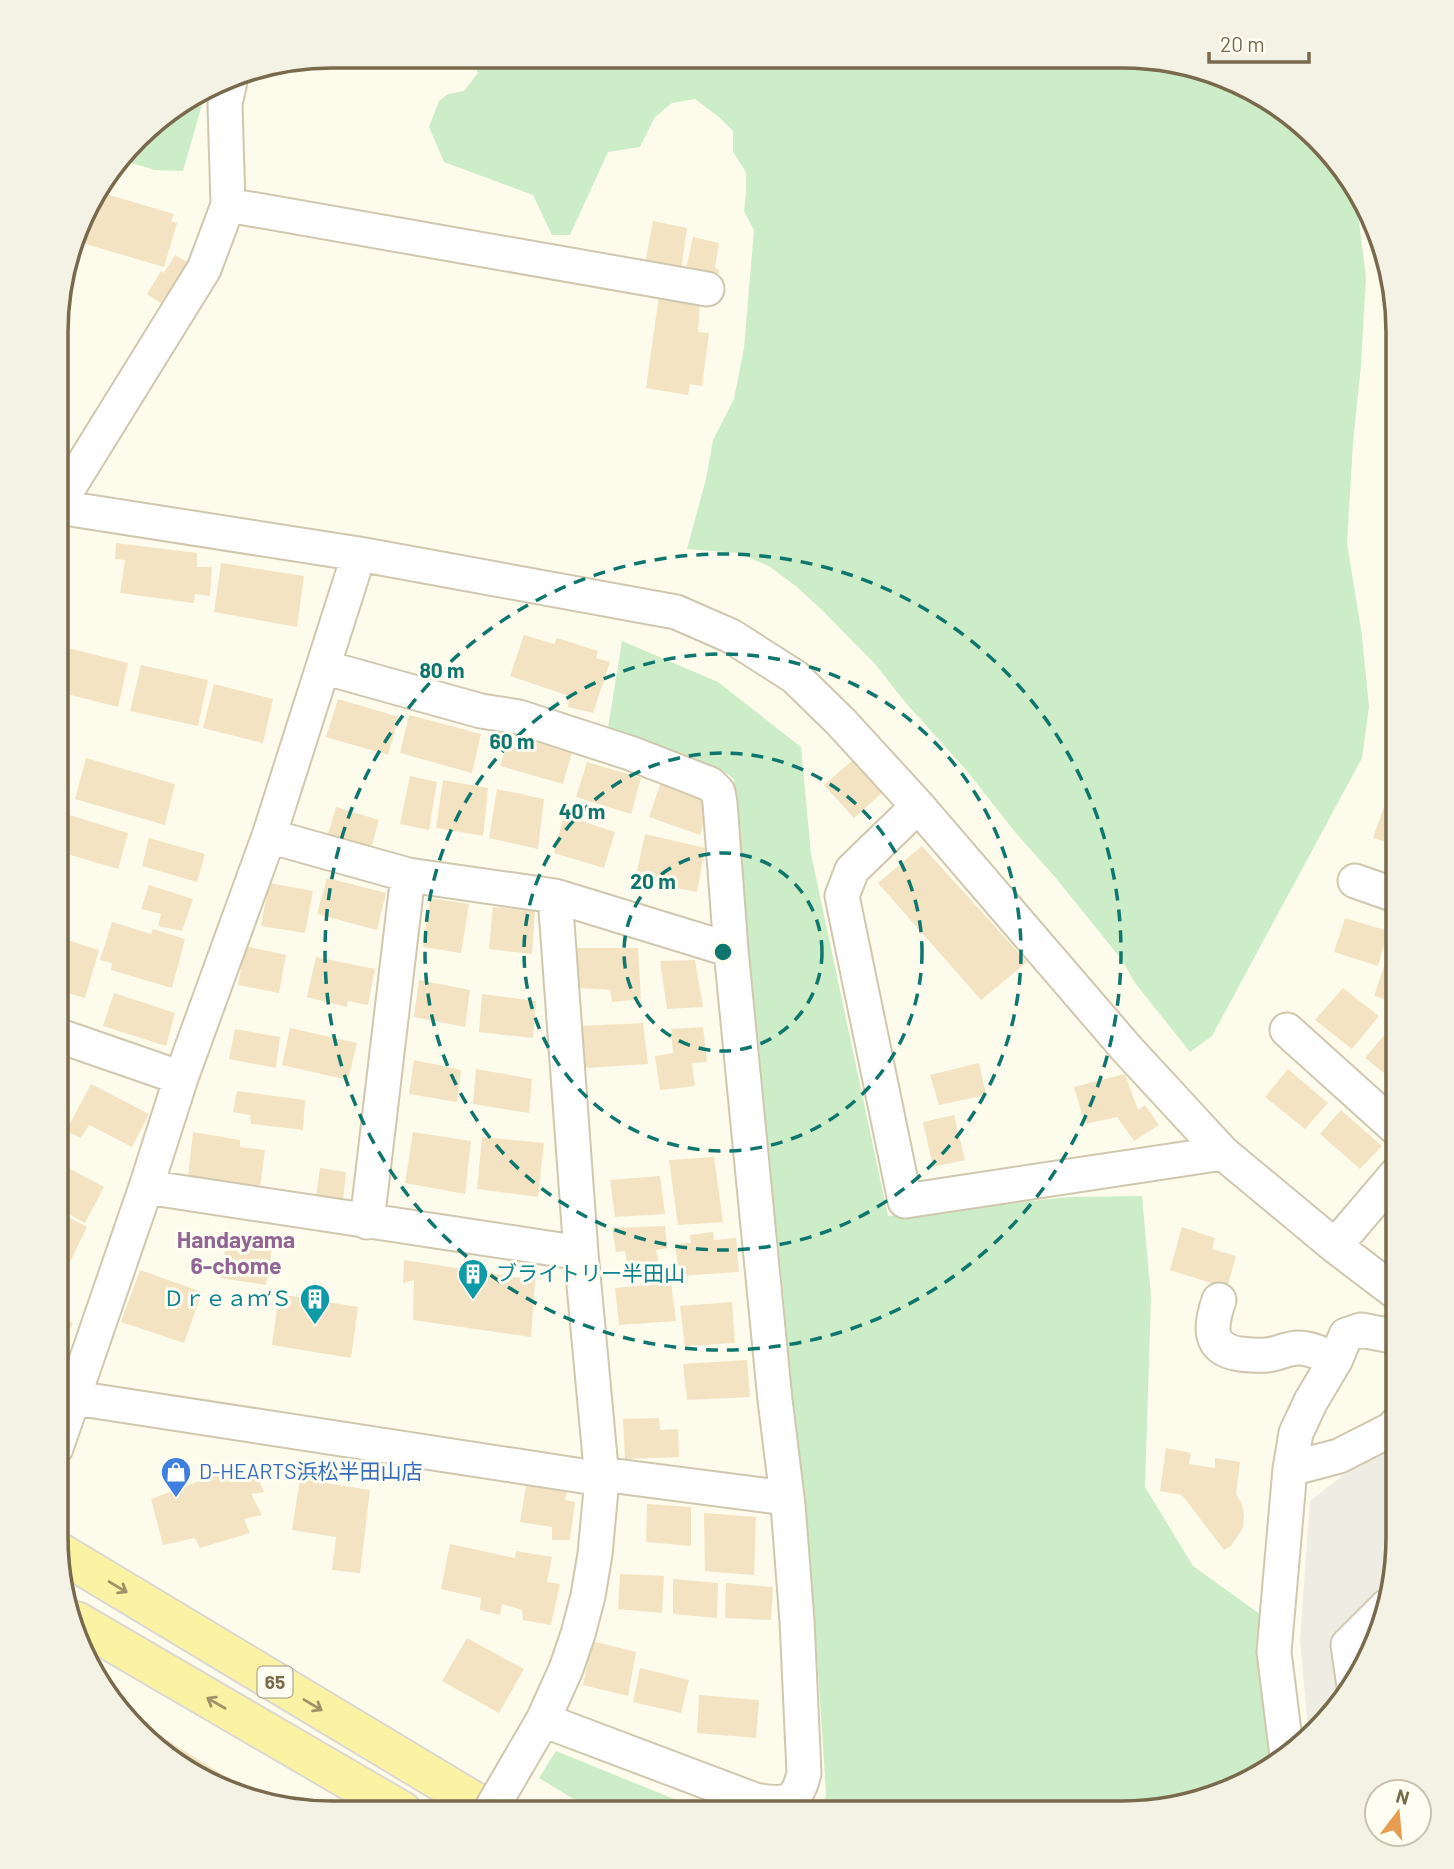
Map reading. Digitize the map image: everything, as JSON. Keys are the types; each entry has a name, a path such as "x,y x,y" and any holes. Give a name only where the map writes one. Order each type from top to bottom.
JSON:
{"main road":[{"name":"65","path":"69,1558 473,1801"},
{"name":"65","path":"83,1625 385,1801"}],"street":[{"path":"68,490 204,269 228,205 225,104 228,89"},
{"path":"228,205 707,289"},
{"path":"68,508 359,554 676,612 731,636 795,677 841,722 918,806 1128,1049 1223,1153 1386,1285"},
{"path":"68,1416 181,1078 269,836 359,554"},
{"path":"323,667 481,711 519,717 630,753 710,784 718,792 797,1621 804,1773 802,1786 795,1797 788,1801"},
{"path":"918,806 852,870 842,896 905,1201 1223,1153"},
{"path":"269,836 408,875 555,896 731,950"},
{"path":"367,1222 408,875"},
{"path":"1355,881 1386,892"},
{"path":"496,1801 544,1720 578,1634 594,1554 602,1476 581,1253 555,896"},
{"path":"1287,1030 1386,1119"},
{"path":"68,1039 181,1078"},
{"path":"1335,1246 1386,1186"},
{"path":"146,1187 581,1253"},
{"path":"1219,1300 1214,1314 1213,1333 1218,1345 1229,1352 1252,1356 1302,1348 1336,1359"},
{"path":"1285,1744 1274,1652 1290,1469 1296,1433 1346,1335 1361,1330 1386,1335"},
{"path":"75,1398 602,1476 786,1498"},
{"path":"1290,1469 1339,1456 1386,1432"},
{"path":"1351,1667 1348,1645 1372,1621"},
{"path":"544,1720 755,1800 765,1801"}],"shaded area":[{"path":"1386,1442 1386,1537 1377,1605 1359,1654 1331,1698 1308,1725 1300,1640 1310,1501"}],"green space":[{"path":"476,68 1122,68 1157,71 1190,77 1239,95 1283,123 1309,145 1331,171 1358,213 1366,277 1347,543 1362,636 1369,707 1362,758 1212,1036 1190,1052 1135,983 1122,960 967,771 875,664 823,611 769,566 738,553 687,549 706,479 713,440 734,399 744,348 754,230 744,211 746,172 733,152 733,131 695,99 672,103 655,117 640,147 608,152 570,235 552,235 533,195 444,162 429,127 439,101 448,94 464,91 478,73"},
{"path":"203,102 183,171 155,170 130,163 145,145 171,123"},
{"path":"622,641 718,682 801,747 811,854 888,1216 1069,1197 1142,1196 1151,1297 1145,1487 1193,1566 1264,1617 1269,1756 1239,1774 1207,1787 1174,1796 1139,1800 825,1801 817,1655 741,884 734,779 719,768 608,728"},
{"path":"556,1751 679,1801 577,1801 539,1778"}],"building":[{"path":"107,194 174,214 171,221 177,223 164,267 83,243"},
{"path":"653,221 687,228 681,270 645,264"},
{"path":"693,237 719,243 715,268 719,269 717,280 685,274"},
{"path":"175,255 189,263 167,307 147,294"},
{"path":"659,295 700,303 698,332 709,333 702,386 690,384 688,395 646,388"},
{"path":"116,543 197,553 197,567 212,567 210,596 195,594 194,603 120,593 125,560 115,559"},
{"path":"221,563 304,576 297,627 214,612"},
{"path":"524,635 554,644 557,638 598,651 596,658 610,662 593,713 568,707 569,696 510,676"},
{"path":"68,648 128,663 118,707 68,694"},
{"path":"141,665 208,680 198,726 130,711"},
{"path":"214,684 273,699 263,743 203,728"},
{"path":"338,699 399,717 388,755 326,737"},
{"path":"409,715 481,734 472,773 400,753"},
{"path":"510,735 572,752 563,784 500,766"},
{"path":"86,758 175,784 165,825 75,799"},
{"path":"854,759 884,791 854,818 824,785"},
{"path":"587,762 641,778 631,814 576,797"},
{"path":"410,776 437,782 429,830 400,824"},
{"path":"443,780 488,788 483,836 436,828"},
{"path":"661,782 711,801 700,835 649,817"},
{"path":"497,789 544,799 538,849 489,838"},
{"path":"336,807 379,820 370,852 326,841"},
{"path":"1384,807 1386,808 1386,842 1373,838"},
{"path":"68,815 128,833 118,869 68,854"},
{"path":"564,815 615,832 604,868 554,853"},
{"path":"645,834 705,848 697,892 635,880"},
{"path":"149,838 205,854 197,882 142,866"},
{"path":"922,846 1027,962 981,1000 878,883"},
{"path":"327,878 386,893 377,930 317,914"},
{"path":"269,883 313,891 305,933 261,926"},
{"path":"149,885 193,899 182,931 158,926 161,914 141,909"},
{"path":"430,898 469,904 461,953 423,947"},
{"path":"493,907 535,911 532,954 489,949"},
{"path":"1345,918 1386,930 1378,966 1334,952"},
{"path":"112,922 151,934 153,929 185,939 172,988 111,970 112,963 100,960"},
{"path":"68,940 99,950 85,998 68,993"},
{"path":"245,946 286,955 279,993 238,985"},
{"path":"575,948 638,948 641,999 612,1002 610,990 579,988"},
{"path":"316,957 375,969 368,1005 348,1001 347,1007 307,997"},
{"path":"695,960 703,1007 667,1009 660,961"},
{"path":"1386,960 1386,1000 1374,996"},
{"path":"419,980 470,990 465,1027 414,1017"},
{"path":"1343,988 1379,1016 1352,1049 1315,1020"},
{"path":"114,993 175,1013 166,1046 103,1026"},
{"path":"482,994 536,1001 533,1038 479,1032"},
{"path":"643,1023 648,1064 584,1068 581,1026"},
{"path":"703,1027 707,1062 692,1063 695,1086 660,1090 655,1056 673,1053 671,1029"},
{"path":"290,1028 357,1043 348,1080 282,1065"},
{"path":"235,1029 280,1037 276,1068 229,1059"},
{"path":"1386,1033 1386,1075 1365,1058"},
{"path":"414,1060 461,1070 457,1102 409,1094"},
{"path":"979,1063 986,1095 939,1105 930,1075"},
{"path":"476,1069 532,1079 529,1113 473,1104"},
{"path":"1288,1069 1328,1103 1305,1129 1265,1097"},
{"path":"1125,1074 1138,1110 1145,1105 1159,1125 1134,1141 1117,1117 1085,1124 1074,1087"},
{"path":"91,1084 149,1114 132,1147 89,1125 81,1138 68,1132"},
{"path":"237,1091 305,1100 303,1130 251,1124 250,1115 233,1112"},
{"path":"1341,1110 1382,1146 1360,1169 1320,1134"},
{"path":"954,1115 965,1160 933,1167 923,1122"},
{"path":"193,1132 240,1140 240,1147 265,1150 260,1188 188,1177"},
{"path":"413,1132 471,1141 465,1194 405,1183"},
{"path":"482,1137 544,1143 538,1197 477,1189"},
{"path":"714,1157 723,1222 678,1225 669,1160"},
{"path":"68,1168 104,1187 85,1223 68,1214"},
{"path":"320,1168 346,1172 343,1200 316,1197"},
{"path":"660,1176 665,1214 615,1217 610,1180"},
{"path":"68,1217 87,1227 68,1266"},
{"path":"665,1226 667,1248 656,1250 660,1270 629,1272 625,1251 616,1252 612,1228"},
{"path":"1182,1227 1215,1238 1212,1249 1236,1256 1227,1288 1170,1270"},
{"path":"713,1232 714,1240 736,1238 739,1272 679,1276 675,1244 691,1243 690,1235"},
{"path":"227,1235 273,1242 266,1285 221,1278"},
{"name":"ブライトリー半田山","path":"404,1260 535,1280 531,1337 413,1320 414,1280 403,1283"},
{"path":"140,1270 202,1292 184,1343 121,1322"},
{"path":"671,1283 676,1321 619,1325 615,1288"},
{"name":"Ｄｒｅａｍ’Ｓ","path":"279,1294 358,1307 351,1358 272,1345"},
{"path":"732,1302 735,1343 685,1346 680,1306"},
{"path":"68,1320 73,1323 68,1333"},
{"path":"747,1360 750,1397 687,1400 683,1364"},
{"path":"659,1418 660,1430 678,1429 679,1457 625,1459 623,1419"},
{"path":"1166,1448 1191,1453 1189,1464 1215,1468 1215,1458 1240,1462 1236,1494 1242,1504 1243,1528 1231,1546 1224,1550 1182,1495 1160,1491"},
{"path":"232,1469 236,1479 255,1472 264,1492 251,1494 262,1515 244,1519 250,1533 200,1548 195,1538 163,1545 151,1499"},
{"path":"300,1479 370,1490 360,1573 332,1570 336,1537 292,1530"},
{"path":"526,1486 567,1492 565,1500 575,1502 570,1540 552,1540 552,1527 520,1522"},
{"path":"647,1504 691,1507 691,1546 646,1542"},
{"path":"704,1513 756,1517 754,1575 705,1571"},
{"path":"450,1544 515,1558 516,1551 552,1557 547,1582 560,1584 551,1625 523,1620 522,1610 502,1604 500,1615 480,1610 481,1598 441,1589"},
{"path":"620,1574 664,1576 662,1613 618,1609"},
{"path":"673,1579 718,1583 717,1618 673,1614"},
{"path":"726,1583 773,1587 771,1620 725,1618"},
{"path":"467,1638 524,1669 499,1713 442,1681"},
{"path":"592,1641 636,1652 628,1696 583,1685"},
{"path":"640,1668 689,1680 681,1713 633,1702"},
{"path":"699,1695 759,1700 756,1738 697,1733"},
{"path":"156,1733 235,1783 185,1756"}],"place":[{"name":"ブライトリー半田山","path":"473,1301"},
{"name":"Ｄｒｅａｍ’Ｓ","path":"315,1326"},
{"name":"D-HEARTS浜松半田山店","path":"176,1499"}],"district":[{"name":"Handayama 6-chome","path":"236,1253"}]}
